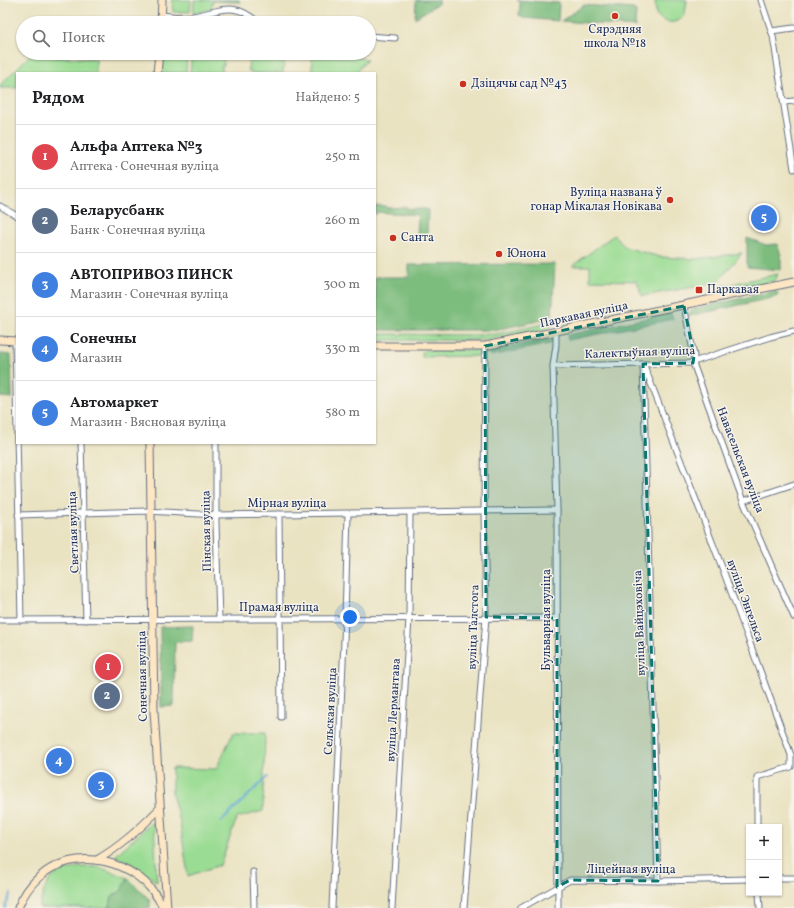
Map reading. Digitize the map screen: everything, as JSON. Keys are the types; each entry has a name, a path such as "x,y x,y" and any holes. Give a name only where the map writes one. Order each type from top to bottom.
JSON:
{"street":[{"path":"161,16 162,0"},
{"path":"761,0 771,31 794,169"},
{"path":"195,16 222,9 240,10 249,16"},
{"path":"771,31 794,28"},
{"path":"376,37 395,38"},
{"path":"157,72 158,60"},
{"path":"784,102 794,101"},
{"path":"0,206 16,215"},
{"name":"Паркавая вуліца","path":"376,346 485,346 556,333 794,282"},
{"name":"Навасельская вуліца","path":"684,306 694,356 693,363 743,501 793,614"},
{"name":"Калектыўная вуліца","path":"553,366 693,363 770,337 794,331"},
{"name":"Бульварная вуліца","path":"556,333 553,366 557,510 558,908"},
{"path":"0,340 16,341"},
{"name":"вуліца Талстога","path":"464,908 486,617 484,512 485,346"},
{"name":"вуліца Энгельса","path":"643,364 723,570 791,755 791,767 757,777 757,824"},
{"name":"вуліца Вайцэховіча","path":"643,364 658,881"},
{"path":"17,444 21,620"},
{"name":"Светлая вуліца","path":"81,444 86,620"},
{"name":"Сонечная вуліца","path":"150,444 154,716 165,908"},
{"name":"Пінская вуліца","path":"216,444 216,515 219,619"},
{"path":"743,501 794,484"},
{"name":"Мірная вуліца","path":"18,515 151,512 216,515 410,514 557,510"},
{"path":"279,514 281,717"},
{"name":"Сельская вуліца","path":"332,908 345,618 348,514"},
{"name":"вуліца Лермантава","path":"392,908 409,618 410,514"},
{"name":"Прамая вуліца","path":"0,620 486,617 557,618"},
{"path":"97,860 115,850 133,835 160,808"},
{"path":"18,908 32,883 52,866 69,861 97,860 115,865 136,875 154,892 165,908"},
{"path":"253,872 254,908"},
{"name":"Ліцейная вуліца","path":"520,908 570,880 658,881 746,878"},
{"path":"782,878 794,878"},
{"path":"759,896 760,908"}],"highlighted area":[{"path":"684,306 694,356 693,363 643,364 658,881 570,880 557,887 557,618 486,617 485,346"}],"green space":[{"path":"172,0 191,0 190,12 173,12"},
{"path":"194,0 239,0 240,2 213,1 211,9 193,14"},
{"path":"416,0 439,0 439,3 415,18"},
{"path":"517,0 559,3 558,21 523,18 519,15 520,2"},
{"path":"655,0 687,0 685,13 675,22 667,22 656,14"},
{"path":"584,5 634,9 636,11 635,27 561,21"},
{"path":"25,60 96,60 96,72 16,72 16,88 0,88 0,85"},
{"path":"163,60 187,60 186,72 162,72"},
{"path":"191,60 224,60 222,72 190,72"},
{"path":"249,60 284,60 283,72 250,72 248,70"},
{"path":"312,60 366,60 357,72 312,72"},
{"path":"376,206 386,206 386,208 407,207 408,209 428,210 427,236 417,236 418,215 377,212 376,214"},
{"path":"614,235 625,247 660,257 696,259 742,253 717,283 642,296 637,281 590,280 590,266 572,266"},
{"path":"747,238 766,245 777,244 781,255 781,270 747,267"},
{"path":"555,264 552,318 495,330 376,330 376,277 409,277 409,265"},
{"path":"778,274 776,279 773,281 730,290 718,290 718,287"},
{"path":"775,291 779,294 776,297 689,316 689,313 693,309"},
{"path":"671,313 673,319 568,340 567,335"},
{"path":"553,322 549,329 488,340 376,340 376,334 497,334"},
{"path":"553,338 554,343 490,356 488,352 491,350"},
{"path":"426,350 481,351 479,356 422,357 422,352"},
{"path":"0,354 11,355 12,398 0,397"},
{"path":"193,626 192,641 175,642 174,706 161,707 160,627"},
{"path":"233,733 265,733 263,811 237,818 220,865 188,876 180,823 172,794 172,768 216,769"},
{"path":"151,823 154,823 157,882 132,864 117,857 116,855"},
{"path":"82,867 98,867 128,878 122,890 112,897 109,908 39,908 48,883 56,874"},
{"path":"128,878 150,900 150,908 109,908 112,897 122,890"}],"waterway":[{"path":"221,822 267,777"},
{"path":"5,908 11,893"}],"place":[{"name":"Сярэдняя школа №18","path":"615,16"},
{"name":"Дзіцячы сад №43","path":"463,84"},
{"name":"Вуліца названа ў гонар Мікалая Новікава","path":"670,200"},
{"name":"Автомаркет","path":"764,218"},
{"name":"Санта","path":"393,238"},
{"name":"Юнона","path":"499,254"},
{"name":"Паркавая","path":"699,290"},
{"name":"Альфа Аптека №3","path":"108,667"},
{"name":"Беларусбанк","path":"107,696"},
{"name":"Сонечны","path":"59,761"},
{"name":"АВТОПРИВОЗ ПИНСК","path":"101,785"}]}
